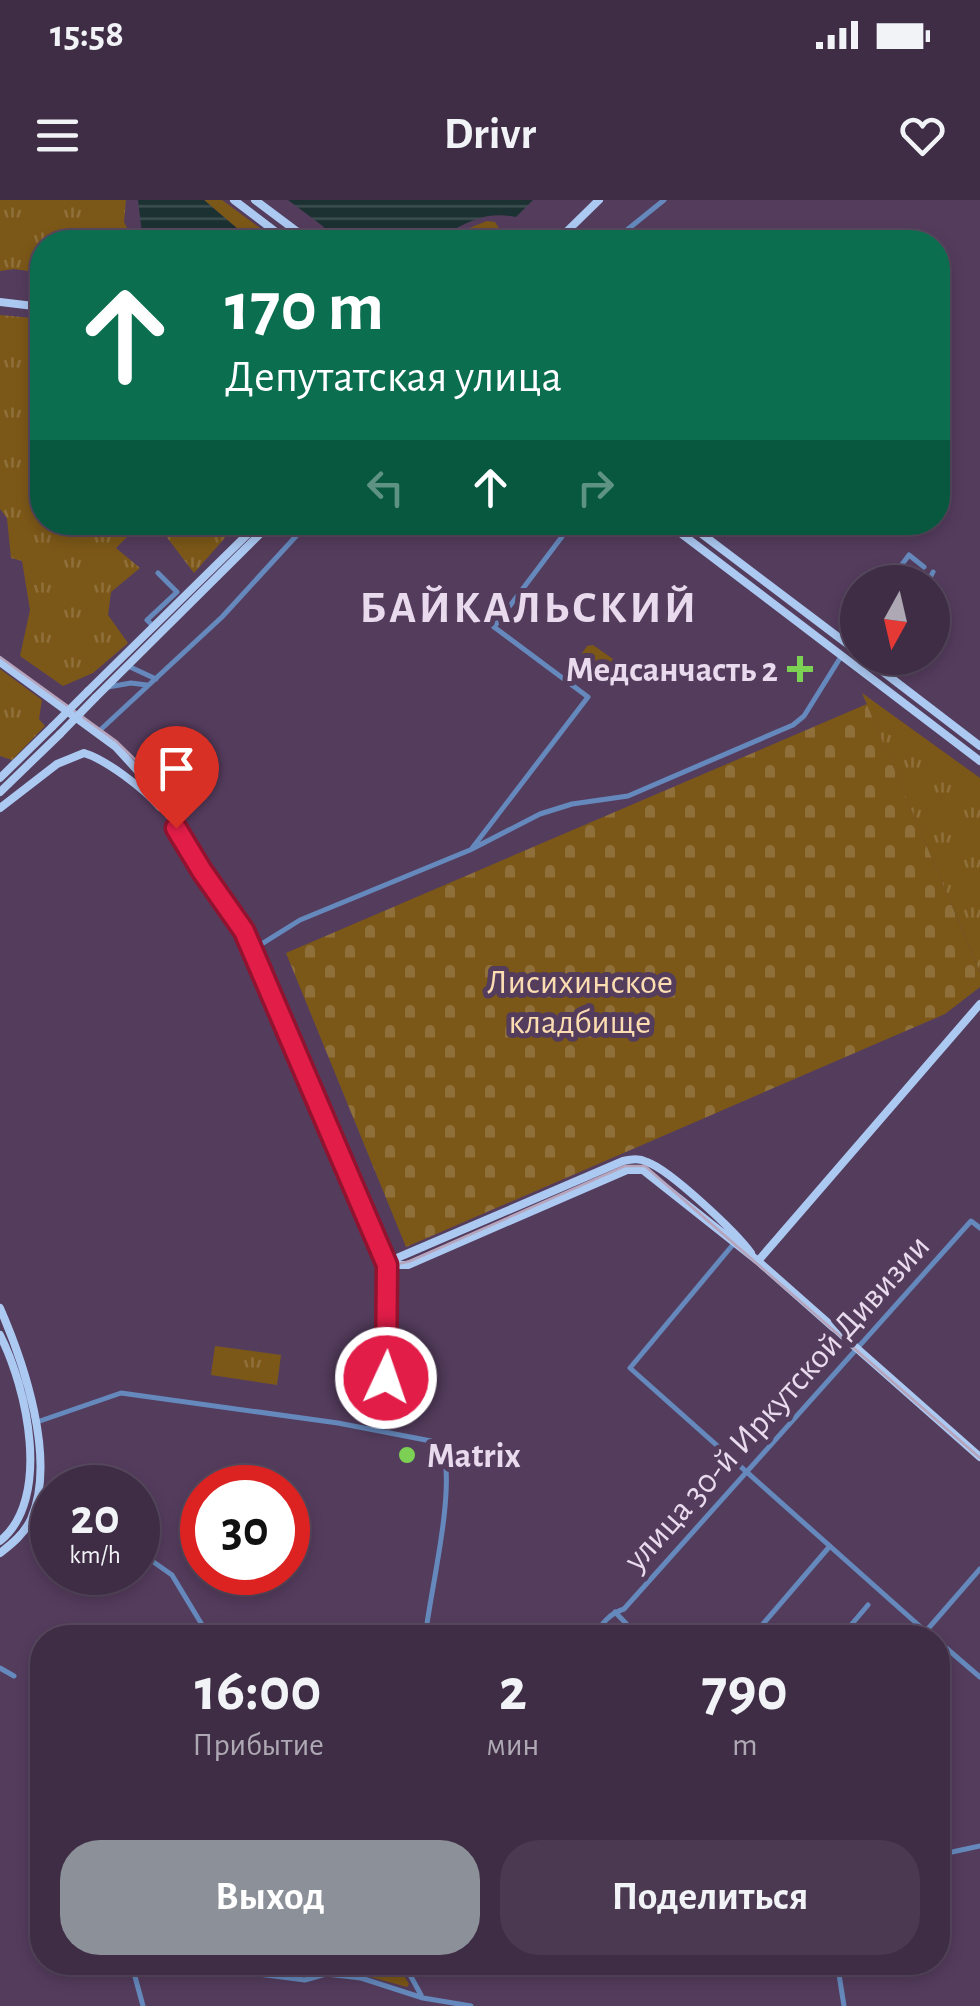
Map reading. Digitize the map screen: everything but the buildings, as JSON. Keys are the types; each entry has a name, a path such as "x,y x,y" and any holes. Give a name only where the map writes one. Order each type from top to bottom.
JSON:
{"main road":[{"path":"234,200 273,230"},
{"path":"255,200 295,230"},
{"path":"568,230 599,200"},
{"path":"0,302 30,306"},
{"path":"0,778 92,695 247,535"},
{"path":"92,695 106,687 116,670 128,666 259,535"},
{"path":"683,535 840,653"},
{"path":"703,535 840,638"},
{"path":"0,662 97,732 130,761 156,790 180,834"},
{"path":"868,675 980,761"},
{"path":"886,675 980,746"},
{"path":"0,792 56,730"},
{"path":"0,808 28,784 80,754 93,756 158,803 244,931 387,1265 396,1268 408,1264 632,1169 654,1176 737,1240"},
{"path":"125,778 138,775 130,761"},
{"path":"758,1261 980,1004"},
{"path":"381,1251 387,1257 397,1258 623,1161 639,1159 658,1168 980,1457"},
{"path":"0,1308 21,1357 40,1465"},
{"path":"0,1335 9,1354 25,1419 30,1472 28,1498 20,1520 0,1541"},
{"path":"0,1553 22,1534 30,1520"}],"street":[{"path":"627,230 664,200"},
{"path":"97,732 272,566 298,535"},
{"path":"470,850 588,697 494,626 564,535"},
{"path":"901,565 908,555 921,565"},
{"path":"154,627 147,620 177,592 158,573"},
{"path":"252,950 300,920 470,850 540,814 572,804 628,796 793,724 804,716 840,658"},
{"path":"128,666 156,679"},
{"path":"106,687 148,685"},
{"name":"улица 30-й Иркутской Дивизии","path":"601,1625 624,1609 971,1221 980,1228"},
{"path":"737,1240 630,1368 830,1546 878,1594 917,1625"},
{"path":"380,1430 388,1340 387,1265"},
{"path":"34,1422 121,1393 380,1430 431,1441 442,1448 445,1459 444,1495 426,1625"},
{"path":"22,1534 30,1528"},
{"path":"762,1625 830,1546"},
{"path":"160,1567 172,1575 203,1625"},
{"path":"930,1625 980,1569"},
{"path":"851,1625 868,1605"},
{"path":"615,1612 628,1625"},
{"path":"950,1652 980,1677"},
{"path":"0,1668 14,1676"},
{"path":"950,1852 980,1846"},
{"path":"134,1975 143,2006"},
{"path":"265,1975 305,1980 322,1975"},
{"path":"335,1975 471,2006"},
{"path":"410,1975 423,1998"},
{"path":"839,1975 844,2006"}],"green space":[{"path":"0,200 126,200 124,222 128,230 30,230 30,271 0,271"},
{"path":"204,200 222,200 263,230 239,230"},
{"path":"487,221 495,222 500,230 464,230"},
{"path":"0,315 30,318 30,535 129,535 116,548 140,568 111,592 108,615 128,643 93,673 63,686 20,656 30,610 22,561 11,558 7,518 0,509"},
{"path":"165,535 227,535 194,573"},
{"path":"593,645 623,666 615,682 581,660 587,646"},
{"path":"0,669 42,700 39,719 45,726 12,760 0,756"},
{"path":"862,693 980,778 980,972"},
{"name":"Лисихинское кладбище","path":"867,704 980,972 980,987 945,1014 406,1247 286,953"},
{"path":"215,1346 281,1355 277,1385 211,1375"},
{"path":"363,1975 403,1975 407,1987"}],"shaded area":[{"path":"138,200 204,200 239,230 142,230"},
{"path":"288,200 533,200 516,217 482,218 453,230 322,230 324,227"}],"tram line":[{"path":"0,657 116,741 154,778 215,890 376,1257 389,1264 410,1261 625,1166 645,1166 980,1458"}],"place":[{"name":"Медсанчасть 2","path":"800,669"},
{"name":"Matrix","path":"407,1455"}],"district":[{"name":"БАЙКАЛЬСКИЙ","path":"529,606"}],"route":[{"path":"176,828 244,931 387,1265 386,1378"}]}
